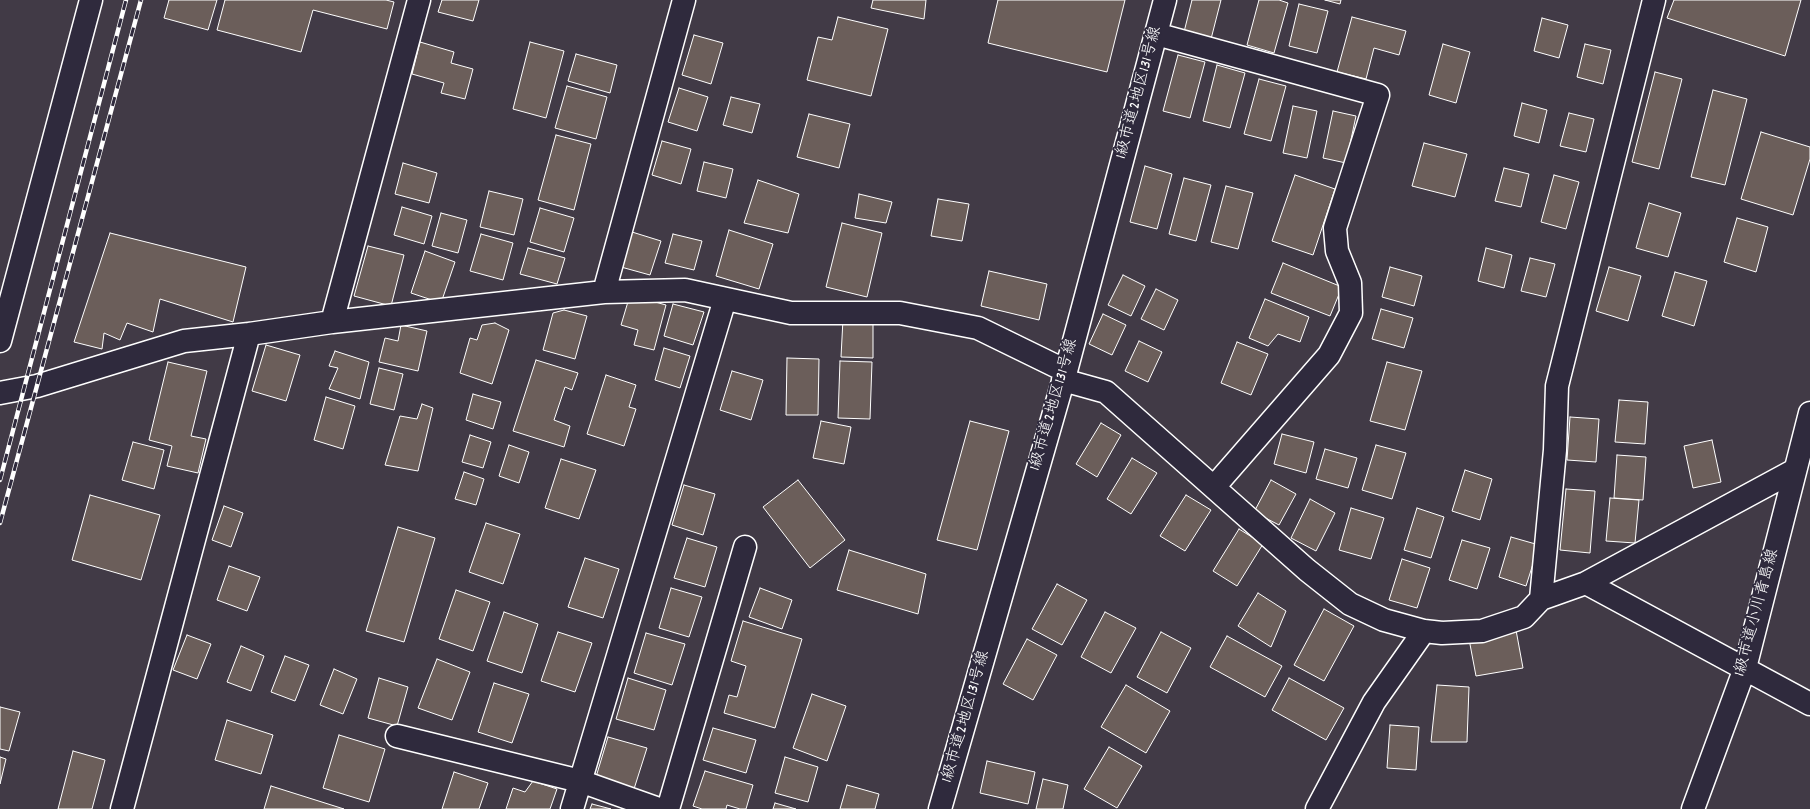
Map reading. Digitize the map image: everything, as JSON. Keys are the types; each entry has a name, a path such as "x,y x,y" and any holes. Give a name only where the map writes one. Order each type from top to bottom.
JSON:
{"street":[{"path":"0,341 91,0"},
{"path":"332,322 419,0"},
{"path":"604,292 684,0"},
{"name":"1級市道2地区131号線","path":"940,809 1064,376 1165,0"},
{"path":"1541,599 1555,450 1556,386 1654,0"},
{"path":"1156,34 1378,95 1335,228 1337,251 1350,283 1351,313 1329,355 1214,488"},
{"path":"0,393 37,386 184,341 249,334 332,322 604,292 685,290 791,313 900,313 978,328 1064,376 1106,392 1307,570 1350,604 1384,620 1424,631 1442,633 1482,631 1524,617 1541,599 1586,583 1801,461"},
{"path":"572,809 725,299"},
{"path":"122,809 249,334"},
{"name":"1級市道小川青島線","path":"1693,809 1745,668 1801,461 1810,413"},
{"path":"668,809 745,547"},
{"path":"1586,583 1810,704"},
{"path":"1317,809 1374,702 1424,631"},
{"path":"398,736 580,781 659,809"}],"building":[{"path":"169,0 217,0 208,30 164,18"},
{"path":"225,0 386,0 394,2 387,29 313,10 301,52 217,30"},
{"path":"442,0 479,0 473,21 438,12"},
{"path":"873,0 926,0 924,19 871,8"},
{"path":"998,0 1125,0 1107,72 988,43"},
{"path":"1192,0 1221,0 1210,43 1183,36"},
{"path":"1259,0 1279,0 1288,3 1274,53 1247,45"},
{"path":"1325,0 1341,0 1340,4"},
{"path":"1674,0 1801,0 1785,56 1667,18"},
{"path":"1299,4 1328,11 1317,53 1289,46"},
{"path":"838,17 888,29 871,96 807,80 818,37 832,40"},
{"path":"1352,17 1406,31 1399,55 1374,48 1366,79 1337,72"},
{"path":"1542,18 1568,25 1559,58 1534,51"},
{"path":"694,35 723,43 711,84 682,75"},
{"path":"420,42 454,52 451,63 473,69 465,99 441,93 444,83 412,74"},
{"path":"530,42 564,51 546,118 513,109"},
{"path":"1443,44 1470,52 1456,103 1429,95"},
{"path":"1585,44 1611,50 1603,84 1577,77"},
{"path":"576,54 617,65 610,93 568,81"},
{"path":"1178,55 1205,62 1190,118 1163,111"},
{"path":"1217,65 1245,73 1230,128 1203,121"},
{"path":"1655,72 1682,79 1659,169 1632,162"},
{"path":"1259,79 1286,86 1271,141 1244,134"},
{"path":"567,86 607,97 596,139 555,128"},
{"path":"679,88 708,97 697,131 668,122"},
{"path":"1713,90 1747,99 1725,185 1691,177"},
{"path":"731,97 760,104 752,133 723,125"},
{"path":"1522,103 1547,110 1539,143 1514,136"},
{"path":"1293,106 1317,111 1307,158 1283,153"},
{"path":"1333,111 1356,116 1346,163 1323,158"},
{"path":"1569,113 1594,119 1586,152 1560,146"},
{"path":"809,114 850,124 839,168 797,157"},
{"path":"1761,132 1810,147 1810,159 1793,215 1741,199"},
{"path":"556,135 591,144 574,210 538,200"},
{"path":"662,141 691,149 681,184 652,175"},
{"path":"1424,143 1467,154 1455,197 1412,186"},
{"path":"704,162 733,169 726,198 697,191"},
{"path":"403,163 437,173 429,203 395,194"},
{"path":"1145,166 1172,174 1157,229 1130,222"},
{"path":"1504,168 1529,174 1521,207 1495,201"},
{"path":"1295,175 1335,189 1313,255 1272,241"},
{"path":"1554,175 1579,182 1566,229 1541,222"},
{"path":"1184,178 1211,185 1196,241 1169,234"},
{"path":"758,180 799,194 788,233 744,223"},
{"path":"1226,186 1253,193 1238,249 1211,242"},
{"path":"489,191 523,199 514,235 480,227"},
{"path":"859,194 892,202 886,223 855,218"},
{"path":"938,199 969,204 962,241 931,236"},
{"path":"1649,203 1681,213 1668,257 1636,248"},
{"path":"402,207 432,216 424,244 394,235"},
{"path":"540,208 574,218 564,252 530,242"},
{"path":"441,213 467,220 458,253 432,246"},
{"path":"1737,218 1768,227 1756,272 1724,262"},
{"path":"842,223 882,233 867,297 826,287"},
{"path":"729,230 773,244 759,289 716,276"},
{"path":"632,232 661,241 650,275 621,267"},
{"path":"110,233 246,267 233,322 160,299 153,332 127,323 120,340 104,333 102,349 74,342"},
{"path":"481,234 513,243 503,280 470,271"},
{"path":"673,234 702,241 694,270 665,263"},
{"path":"368,246 404,255 391,306 354,296"},
{"path":"528,248 565,258 557,284 520,274"},
{"path":"1486,248 1512,255 1504,288 1478,281"},
{"path":"425,251 455,262 441,303 411,293"},
{"path":"1530,258 1555,264 1546,297 1521,291"},
{"path":"1283,263 1342,287 1330,316 1271,293"},
{"path":"1390,267 1422,276 1414,306 1382,297"},
{"path":"1609,267 1641,276 1628,321 1596,311"},
{"path":"989,271 1047,284 1039,320 981,306"},
{"path":"1675,272 1707,281 1694,326 1662,316"},
{"path":"1123,275 1145,286 1131,316 1108,305"},
{"path":"1156,289 1178,300 1164,330 1141,319"},
{"path":"630,295 666,305 654,350 634,345 638,330 621,325"},
{"path":"1265,299 1309,317 1300,342 1278,334 1268,346 1249,338"},
{"path":"673,304 704,312 693,345 664,336"},
{"path":"1381,309 1413,318 1404,348 1372,339"},
{"path":"564,310 587,316 575,359 543,350 553,313"},
{"path":"1103,314 1126,325 1112,355 1089,344"},
{"path":"843,319 873,320 873,358 841,357"},
{"path":"495,323 509,330 492,384 460,373 470,338 477,340 482,325"},
{"path":"401,325 427,331 418,371 379,362 385,338 398,341"},
{"path":"1139,341 1162,352 1148,382 1125,371"},
{"path":"1237,342 1268,354 1251,395 1221,383"},
{"path":"266,345 300,355 286,401 252,391"},
{"path":"664,348 690,356 680,388 655,380"},
{"path":"335,351 369,362 360,399 329,389 338,368 329,366"},
{"path":"787,358 819,359 818,415 786,415"},
{"path":"536,360 578,373 572,390 565,387 554,420 570,426 564,447 513,431"},
{"path":"840,361 872,362 870,419 838,418"},
{"path":"168,362 207,371 191,436 206,439 198,473 167,466 172,446 149,440"},
{"path":"1387,362 1422,371 1405,430 1370,421"},
{"path":"379,368 403,374 394,410 370,404"},
{"path":"732,371 763,380 751,420 720,410"},
{"path":"606,375 636,385 629,407 636,409 624,446 587,434"},
{"path":"473,394 501,402 493,429 466,420"},
{"path":"326,397 355,406 343,449 314,440"},
{"path":"1619,400 1648,402 1645,444 1615,442"},
{"path":"422,404 433,408 418,471 385,465 400,416 417,419"},
{"path":"1570,417 1599,419 1596,462 1567,460"},
{"path":"821,421 851,427 844,464 813,458"},
{"path":"970,421 1009,431 977,550 937,540"},
{"path":"1101,423 1121,435 1097,477 1076,464"},
{"path":"1282,434 1314,442 1306,473 1274,464"},
{"path":"470,435 491,442 483,468 462,462"},
{"path":"1712,440 1721,482 1693,488 1684,446"},
{"path":"133,442 164,450 154,489 122,480"},
{"path":"509,445 529,452 519,483 499,476"},
{"path":"1376,445 1406,453 1392,499 1362,490"},
{"path":"1325,449 1357,458 1348,488 1316,479"},
{"path":"1617,455 1646,457 1643,500 1614,498"},
{"path":"1132,458 1157,473 1131,514 1107,499"},
{"path":"561,459 596,470 579,519 545,508"},
{"path":"1465,470 1492,479 1480,520 1452,511"},
{"path":"464,472 484,479 476,505 455,499"},
{"path":"798,480 845,540 810,568 763,507"},
{"path":"1271,480 1296,494 1279,525 1254,512"},
{"path":"684,485 715,494 703,535 672,525"},
{"path":"1566,489 1595,491 1590,553 1560,550"},
{"path":"90,495 160,515 141,580 72,560"},
{"path":"1186,495 1211,510 1185,551 1160,536"},
{"path":"1610,498 1639,500 1635,543 1606,541"},
{"path":"1310,499 1335,513 1316,551 1291,538"},
{"path":"224,506 243,513 231,547 212,540"},
{"path":"1351,508 1384,518 1371,559 1339,550"},
{"path":"1417,508 1444,517 1431,558 1404,550"},
{"path":"486,523 520,534 503,584 469,572"},
{"path":"398,527 435,538 404,642 366,631"},
{"path":"1239,529 1263,544 1237,586 1213,571"},
{"path":"1511,537 1539,545 1526,586 1499,577"},
{"path":"687,538 717,547 705,587 674,578"},
{"path":"1462,540 1490,548 1477,589 1449,580"},
{"path":"849,550 926,574 918,614 837,590"},
{"path":"585,558 619,569 603,618 568,607"},
{"path":"1402,559 1430,568 1417,608 1389,600"},
{"path":"229,566 260,577 247,611 217,600"},
{"path":"1057,584 1087,600 1062,645 1032,629"},
{"path":"671,588 702,597 689,637 659,628"},
{"path":"760,588 792,600 782,629 749,617"},
{"path":"456,590 490,602 473,651 439,639"},
{"path":"1258,593 1286,611 1271,647 1238,626"},
{"path":"1324,609 1354,626 1324,681 1294,665"},
{"path":"504,612 538,624 522,673 487,661"},
{"path":"1105,612 1136,628 1111,673 1081,657"},
{"path":"743,621 802,639 775,728 724,713 729,695 737,697 746,666 731,661"},
{"path":"1516,630 1523,668 1476,676 1469,639"},
{"path":"558,632 592,643 575,692 541,681"},
{"path":"1161,632 1191,648 1167,693 1137,677"},
{"path":"646,633 685,644 672,685 634,673"},
{"path":"187,635 211,644 197,679 173,670"},
{"path":"1227,636 1282,666 1265,697 1210,667"},
{"path":"1027,639 1057,655 1033,700 1003,684"},
{"path":"241,646 264,656 251,691 227,682"},
{"path":"285,656 309,665 295,701 271,692"},
{"path":"437,659 470,672 452,720 418,708"},
{"path":"334,669 357,679 343,714 320,705"},
{"path":"379,678 408,687 397,726 368,718"},
{"path":"628,678 666,690 654,730 616,719"},
{"path":"1289,678 1344,708 1326,740 1272,710"},
{"path":"494,683 529,694 512,743 478,732"},
{"path":"1126,685 1170,711 1146,753 1101,727"},
{"path":"1437,685 1469,687 1467,742 1431,742"},
{"path":"812,694 846,706 827,761 793,748"},
{"path":"0,707 20,712 9,751 0,749"},
{"path":"227,720 273,735 261,774 215,760"},
{"path":"1390,725 1419,727 1416,770 1387,768"},
{"path":"713,728 756,740 746,773 703,760"},
{"path":"339,735 385,749 369,802 323,788"},
{"path":"608,737 647,748 634,789 596,777"},
{"path":"1109,747 1142,766 1117,808 1084,789"},
{"path":"73,751 105,760 92,809 58,809"},
{"path":"0,757 6,759 0,784"},
{"path":"785,757 818,767 808,802 775,793"},
{"path":"987,761 1035,772 1028,804 980,793"},
{"path":"705,771 753,785 746,809 740,809 727,805 726,809 702,809 693,806"},
{"path":"454,772 488,783 479,809 442,809"},
{"path":"1043,779 1068,785 1063,809 1036,809"},
{"path":"533,781 557,789 550,809 506,809 513,788 525,792"},
{"path":"847,785 879,794 875,809 840,809"},
{"path":"271,786 344,809 264,809"},
{"path":"775,803 796,809 773,809"},
{"path":"592,804 611,809 590,809"}],"railway":[{"path":"0,480 126,0"},
{"path":"0,523 141,0"}]}
